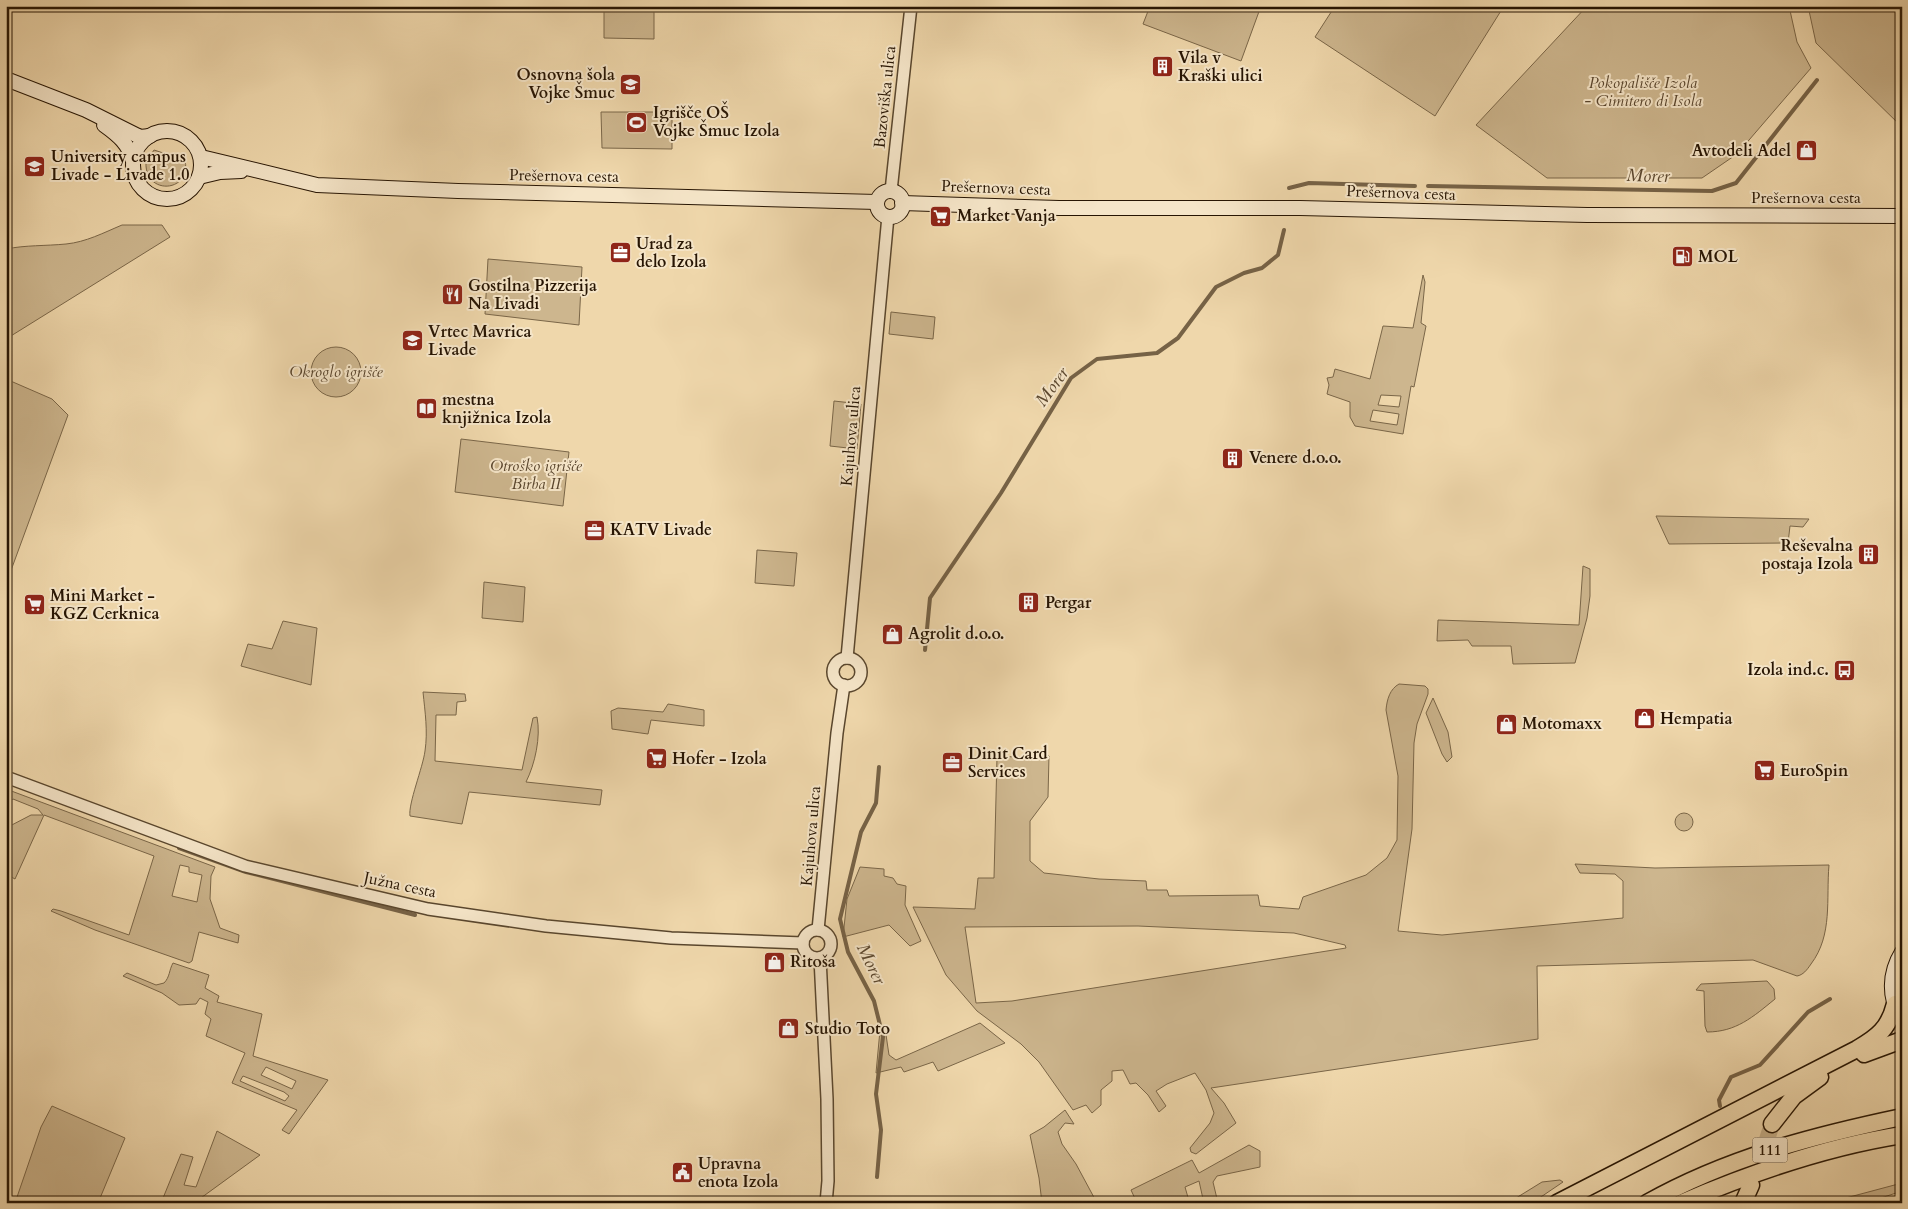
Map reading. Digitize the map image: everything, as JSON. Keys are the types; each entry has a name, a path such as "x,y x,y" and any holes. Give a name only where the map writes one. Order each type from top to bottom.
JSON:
{"highway":[{"path":"1557,1203 1870,1041 1886,1028 1898,1011"},
{"name":"111","path":"1772,1124 1782,1108 1812,1082 1857,1057 1902,1040"},
{"name":"111","path":"1646,1203 1693,1178 1741,1158 1846,1129 1902,1117"},
{"name":"111","path":"1681,1203 1766,1168 1869,1140 1902,1135"},
{"name":"111","path":"1743,1203 1751,1185"}],"main road":[{"path":"6,79 86,110 140,137 168,131 179,133 192,142 200,157 199,177 185,194 166,199 156,197 140,186 134,171 130,150 120,137 86,110"},
{"path":"133,161 139,146 150,136"},
{"name":"Prešernova cesta","path":"200,157 317,185 458,191 877,202"},
{"name":"Prešernova cesta","path":"199,177 220,172 252,170"},
{"path":"891,191 897,194 902,203 899,213 888,216 881,213 877,202 882,194 891,191"},
{"name":"Prešernova cesta","path":"902,203 1059,208 1294,208 1577,215 1901,215"},
{"path":"1898,1011 1892,994 1893,974 1902,952"}],"street":[{"name":"Bazoviška ulica","path":"891,191 911,6"},
{"name":"Kajuhova ulica","path":"847,658 888,216"},
{"path":"847,658 858,663 861,674 857,682 844,685 836,680 833,672 837,662 847,658"},
{"name":"Kajuhova ulica","path":"818,930 837,733 844,685"},
{"name":"Južna cesta","path":"6,777 245,866 428,909 546,926 664,937 804,943"},
{"path":"818,930 826,933 831,945 828,953 820,958 808,954 804,943 807,935 818,930"},
{"path":"820,958 827,1100 828,1181 826,1203"}],"green space":[{"path":"1150,6 1261,6 1241,61 1143,24"},
{"path":"1335,6 1504,6 1435,116 1315,37"},
{"name":"Pokopališče Izola - Cimitero di Isola","path":"1587,6 1789,6 1797,42 1811,68 1737,154 1702,178 1547,178 1476,125"},
{"path":"1808,6 1902,6 1902,127 1816,43"},
{"path":"604,9 654,10 654,39 604,38"},
{"name":"Igrišče OŠ Vojke Šmuc Izola","path":"601,112 672,112 672,149 602,148"},
{"path":"154,150 185,160 185,171 182,179 175,184 167,186 159,185 152,181 147,173 146,162"},
{"path":"122,225 162,225 170,237 6,339 6,249 73,243 94,237"},
{"path":"488,259 582,267 579,325 485,314"},
{"path":"1423,275 1425,282 1421,323 1426,326 1414,387 1411,386 1403,434 1355,426 1350,417 1350,402 1327,394 1329,385 1327,378 1333,377 1335,369 1370,379 1383,326 1413,328","holes":["1381,395 1401,396 1399,407 1378,405","1373,410 1399,414 1397,425 1370,421"]},
{"path":"891,312 935,317 933,339 889,334"},
{"name":"Okroglo igrišče","path":"331,347 341,347 354,354 361,367 361,377 354,390 341,397 331,397 322,393 315,386 311,377 311,367 315,358 322,351"},
{"path":"6,379 52,399 68,415 6,584"},
{"path":"834,401 861,404 857,449 830,446"},
{"name":"Otroško igrišče Birba II","path":"461,439 569,452 563,506 455,492"},
{"path":"1656,516 1809,519 1803,527 1790,526 1788,543 1669,544"},
{"path":"757,550 797,553 794,586 755,583"},
{"path":"1583,566 1590,569 1590,596 1587,618 1575,663 1513,664 1511,646 1472,646 1468,640 1437,641 1438,620 1579,625"},
{"path":"484,582 525,587 523,622 482,618"},
{"path":"283,621 317,628 311,685 241,666 248,644 272,649"},
{"path":"1399,684 1425,686 1428,689 1428,694 1417,724 1414,743 1412,829 1398,931 1442,935 1623,918 1623,881 1615,874 1580,873 1575,864 1655,868 1829,865 1826,929 1818,953 1811,964 1805,972 1797,976 1753,960 1537,966 1538,1039 1211,1088 1224,1103 1236,1123 1196,1154 1191,1152 1190,1148 1210,1123 1214,1113 1206,1090 1195,1073 1167,1084 1156,1091 1166,1106 1159,1112 1148,1095 1136,1083 1130,1084 1123,1070 1112,1071 1112,1081 1101,1090 1101,1105 1092,1113 1086,1105 1073,1110 1039,1062 1021,1044 977,1011 946,975 913,907 975,909 978,878 994,878 997,757 1049,756 1048,797 1030,821 1030,861 1044,873 1099,879 1146,881 1147,890 1167,890 1169,896 1258,895 1260,906 1299,909 1303,897 1366,875 1387,858 1397,840 1398,776 1386,710 1387,702 1393,689","holes":["1138,926 1294,933 1345,945 1346,948 1012,1001 976,1003 965,927"]},
{"path":"423,692 465,694 466,701 457,702 456,715 436,715 435,761 522,770 533,718 537,717 536,750 526,782 602,790 600,805 469,792 462,824 410,816 411,803 424,758 426,744"},
{"path":"1433,698 1448,732 1452,757 1447,762 1426,713"},
{"path":"668,704 704,710 704,726 651,720 648,734 612,729 611,711 618,708 663,712"},
{"path":"6,789 215,867 211,876 210,899 220,928 239,935 238,943 199,932 192,961 189,963 95,930 51,911 53,909 61,911 129,935 154,856 44,815 15,879 6,874 6,828 31,815 43,815 38,809 13,799 6,805","holes":["180,865 189,867 189,872 202,875 197,902 172,896"]},
{"path":"1680,813 1688,813 1693,818 1691,829 1680,831 1675,826 1675,818"},
{"path":"860,867 884,869 884,876 893,878 897,884 906,886 905,905 921,941 910,946 889,925 843,937 847,899"},
{"path":"173,963 209,975 205,988 219,996 217,1002 262,1014 253,1056 328,1080 289,1134 282,1130 297,1110 232,1083 245,1053 206,1036 211,1019 205,1014 208,1002 200,998 196,1004 179,1005 162,993 123,976 127,973 156,985 164,983","holes":["266,1067 296,1081 292,1089 261,1075","243,1076 284,1092 289,1096 285,1101 240,1081"]},
{"path":"1767,981 1774,989 1775,999 1744,1022 1727,1029 1707,1032 1705,1026 1704,991 1696,990 1701,984"},
{"path":"980,1023 1005,1043 938,1071 933,1062 904,1072 901,1067 876,1073 880,1030 885,1028 889,1055 896,1060"},
{"path":"52,1106 125,1138 98,1203 15,1203 41,1127"},
{"path":"1065,1110 1074,1124 1065,1123 1058,1132 1062,1144 1076,1164 1097,1203 1042,1203 1030,1135 1044,1127"},
{"path":"217,1131 260,1155 194,1203 161,1203 181,1154 193,1157 184,1185 196,1187"},
{"path":"1249,1145 1260,1151 1260,1167 1217,1176 1213,1182 1218,1203 1137,1203 1131,1190 1192,1160 1199,1173","holes":["1199,1181 1203,1199 1189,1201 1185,1187"]},
{"path":"1560,1180 1563,1182 1532,1203 1508,1203 1542,1182"},
{"path":"1902,1183 1902,1191 1866,1203 1844,1203 1842,1199"}],"waterway":[{"name":"Morer","path":"1428,186 1712,191 1736,183 1817,80"},
{"name":"Morer","path":"1289,188 1309,183 1415,186"},
{"name":"Morer","path":"925,650 930,598 1001,493 1071,378 1097,359 1157,353 1178,338 1216,287 1244,273 1262,268 1278,255 1284,230"},
{"name":"Morer","path":"877,1177 881,1130 876,1094 883,1037 874,1001 848,952 840,919 861,832 876,803 879,767"},
{"path":"179,848 246,872 415,915"},
{"path":"1720,1106 1719,1100 1731,1077 1760,1065 1808,1012 1830,999"}],"tunnel":[{"path":"1759,1164 1772,1124"}],"place":[{"name":"Vila v Kraški ulici","path":"1162,67"},
{"name":"Osnovna šola Vojke Šmuc","path":"631,84"},
{"name":"Igrišče OŠ Vojke Šmuc Izola","path":"637,122"},
{"name":"Avtodeli Adel","path":"1807,151"},
{"name":"University campus Livade - Livade 1.0","path":"35,166"},
{"name":"Market Vanja","path":"941,216"},
{"name":"Urad za delo Izola","path":"620,253"},
{"name":"MOL","path":"1682,257"},
{"name":"Gostilna Pizzerija Na Livadi","path":"452,295"},
{"name":"Vrtec Mavrica Livade","path":"412,341"},
{"name":"mestna knjižnica Izola","path":"426,409"},
{"name":"Venere d.o.o.","path":"1233,458"},
{"name":"KATV Livade","path":"594,530"},
{"name":"Reševalna postaja Izola","path":"1869,555"},
{"name":"Pergar","path":"1029,603"},
{"name":"Mini Market - KGZ Cerknica","path":"34,605"},
{"name":"Agrolit d.o.o.","path":"892,634"},
{"name":"Izola ind.c.","path":"1845,670"},
{"name":"Hempatia","path":"1644,719"},
{"name":"Motomaxx","path":"1506,724"},
{"name":"Hofer - Izola","path":"656,759"},
{"name":"Dinit Card Services","path":"952,763"},
{"name":"EuroSpin","path":"1764,771"},
{"name":"Ritoša","path":"774,962"},
{"name":"Studio Toto","path":"789,1029"},
{"name":"Upravna enota Izola","path":"682,1173"}]}
